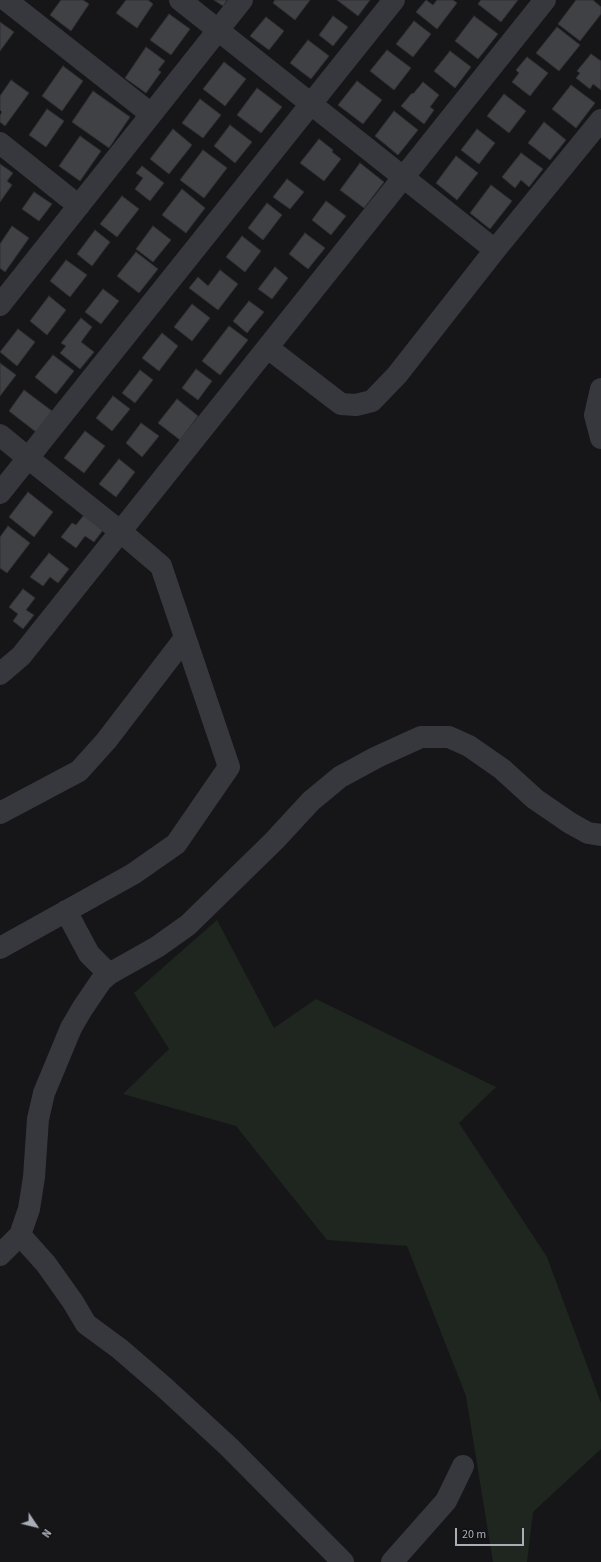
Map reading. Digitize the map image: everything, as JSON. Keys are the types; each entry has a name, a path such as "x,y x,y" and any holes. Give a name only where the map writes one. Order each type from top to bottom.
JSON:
{"street":[{"path":"6,0 151,114"},
{"path":"180,0 496,250"},
{"path":"3,295 79,206 242,0"},
{"path":"0,494 394,0"},
{"path":"0,674 21,656 545,0"},
{"path":"268,348 341,404 356,405 372,401 397,376 601,120"},
{"path":"0,143 79,206"},
{"path":"601,389 595,415 601,438"},
{"path":"0,434 161,566 229,767 176,844 133,874 0,948"},
{"path":"0,813 79,770 106,741 185,638"},
{"path":"0,1255 20,1235 29,1209 34,1176 38,1119 44,1093 71,1028 101,981 109,974 157,947 188,925 274,841 311,800 340,777 377,757 421,737 448,737 469,746 502,769 535,799 570,823 588,833 601,835"},
{"path":"66,911 89,954 109,974"},
{"path":"20,1235 46,1264 73,1302 86,1324 120,1349 177,1399 234,1453 343,1562"},
{"path":"392,1562 446,1500 463,1466"}],"shaded area":[{"path":"217,920 274,1028 316,999 496,1087 459,1123 547,1257 601,1403 601,1449 533,1512 527,1562 493,1562 466,1396 407,1246 327,1240 236,1126 123,1094 169,1049 134,993"}],"building":[{"path":"61,0 83,0 89,4 71,31 50,15"},
{"path":"126,0 148,0 153,4 137,28 116,13"},
{"path":"214,0 227,0 223,6"},
{"path":"275,0 310,0 295,20 273,3"},
{"path":"337,0 370,0 358,16"},
{"path":"426,0 433,5 437,0 453,0 457,3 437,29 416,12"},
{"path":"481,0 518,0 501,22 478,4"},
{"path":"576,0 593,0 601,7 601,14 580,41 558,24"},
{"path":"169,14 190,29 171,55 150,40"},
{"path":"333,16 348,27 333,46 319,35"},
{"path":"474,16 498,34 478,59 455,41"},
{"path":"266,17 284,31 269,50 250,36"},
{"path":"414,21 431,34 413,57 396,44"},
{"path":"0,22 14,32 0,51"},
{"path":"557,27 580,45 559,71 536,53"},
{"path":"308,40 329,56 311,79 290,63"},
{"path":"146,47 165,61 158,70 161,72 146,93 125,78"},
{"path":"387,50 411,68 394,90 370,71"},
{"path":"450,51 471,67 455,88 434,71"},
{"path":"591,54 601,61 601,90 593,84 590,89 576,78 580,73 577,71"},
{"path":"527,57 548,73 530,96 512,82 519,73 516,70"},
{"path":"224,62 246,79 225,106 203,89"},
{"path":"63,66 83,81 62,111 42,96"},
{"path":"11,80 29,93 5,126 0,122 0,115 2,112 0,110 0,96"},
{"path":"357,81 382,100 363,124 338,105"},
{"path":"423,82 439,95 430,107 434,110 424,124 401,106"},
{"path":"571,85 595,103 576,128 552,109"},
{"path":"257,88 282,107 261,133 237,115"},
{"path":"93,91 130,117 109,148 72,122"},
{"path":"504,94 526,111 509,133 487,116"},
{"path":"200,99 221,115 203,138 182,123"},
{"path":"47,109 64,121 46,147 29,135"},
{"path":"394,111 418,130 398,155 375,136"},
{"path":"544,122 566,140 550,160 528,143"},
{"path":"230,125 252,142 235,163 214,146"},
{"path":"173,129 192,145 169,174 150,159"},
{"path":"477,129 495,143 479,164 461,150"},
{"path":"80,136 101,151 80,181 59,166"},
{"path":"319,139 333,150 332,152 341,159 324,181 300,163"},
{"path":"203,150 227,168 204,198 180,180"},
{"path":"521,153 543,169 529,187 521,180 515,188 502,177"},
{"path":"456,156 478,173 457,200 436,183"},
{"path":"360,163 384,182 364,208 340,190"},
{"path":"0,164 13,173 7,181 12,185 0,202"},
{"path":"142,166 164,183 150,201 135,189 143,178 136,173"},
{"path":"287,179 304,192 290,209 273,197"},
{"path":"491,185 512,201 490,229 470,213"},
{"path":"182,189 205,208 186,233 162,215"},
{"path":"34,192 52,204 39,221 22,209"},
{"path":"122,196 139,209 117,237 100,224"},
{"path":"326,201 346,216 331,235 312,220"},
{"path":"267,203 282,215 263,240 248,228"},
{"path":"12,226 29,238 5,272 0,268 0,244"},
{"path":"153,226 171,240 153,262 136,249"},
{"path":"95,230 110,242 92,266 77,254"},
{"path":"305,233 325,248 308,269 289,254"},
{"path":"242,236 261,251 245,272 226,257"},
{"path":"136,252 158,269 139,293 117,276"},
{"path":"66,260 87,275 70,297 50,281"},
{"path":"275,267 288,278 272,299 258,289"},
{"path":"220,270 238,284 218,310 189,288 198,277 208,286"},
{"path":"103,289 119,301 101,324 85,312"},
{"path":"49,296 66,310 47,335 30,321"},
{"path":"249,301 264,312 247,333 233,321"},
{"path":"192,304 210,318 192,341 174,327"},
{"path":"81,318 92,327 81,342 94,352 80,369 60,353 66,346 61,343"},
{"path":"229,326 248,340 220,375 202,361"},
{"path":"18,329 35,342 17,366 0,352"},
{"path":"162,333 178,346 159,371 142,358"},
{"path":"53,355 74,371 56,394 35,377"},
{"path":"0,363 16,375 0,396"},
{"path":"196,369 212,381 198,400 182,388"},
{"path":"140,370 153,380 135,403 122,393"},
{"path":"24,390 52,411 36,432 9,411"},
{"path":"113,396 130,409 112,431 96,418"},
{"path":"177,399 198,416 180,440 158,423"},
{"path":"141,423 159,436 142,457 126,443"},
{"path":"85,431 105,446 84,473 64,458"},
{"path":"119,459 135,472 116,497 99,484"},
{"path":"28,492 53,512 34,537 9,517"},
{"path":"84,515 103,530 94,542 85,536 76,548 61,537 72,523 76,525"},
{"path":"8,526 30,543 7,573 0,568 0,537"},
{"path":"49,553 69,569 58,583 50,577 43,586 30,577"},
{"path":"23,589 35,598 26,610 34,615 23,629 13,621 18,614 9,607"}]}
